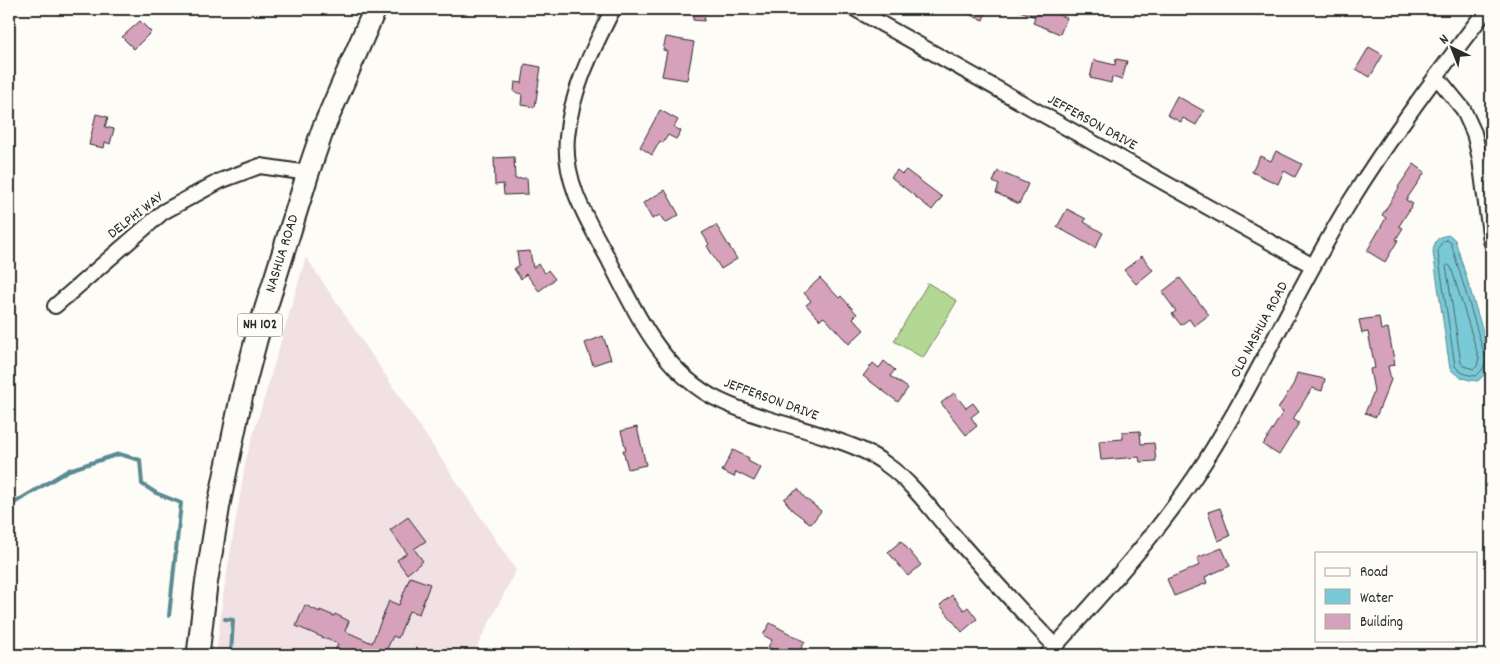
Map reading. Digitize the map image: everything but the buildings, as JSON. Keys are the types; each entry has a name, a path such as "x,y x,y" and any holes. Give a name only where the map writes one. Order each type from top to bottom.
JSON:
{"main road":[{"name":"NASHUA ROAD","path":"198,655 206,585 219,504 242,394 256,340 308,173 375,9"}],"street":[{"name":"JEFFERSON DRIVE","path":"614,9 584,70 571,109 567,136 568,163 578,203 630,302 659,349 687,379 704,392 722,402 853,446 878,458 889,466 909,484 1017,607 1051,651"},
{"name":"JEFFERSON DRIVE","path":"855,9 1314,266"},
{"name":"OLD NASHUA ROAD","path":"1051,651 1146,542 1204,463 1253,379 1343,213 1436,76 1487,9"},
{"path":"1436,76 1463,109 1474,133 1480,159 1491,241"},
{"name":"DELPHI WAY","path":"55,306 163,212 220,181 260,166 308,173"}],"shaded area":[{"path":"306,257 516,570 473,655 216,655 223,596 246,459"}],"green space":[{"path":"928,283 957,301 923,358 894,341"}],"water":[{"path":"1450,235 1455,240 1491,358 1487,372 1478,381 1456,375 1450,369 1433,252 1437,239"}],"waterway":[{"path":"9,506 69,470 119,454 140,460 142,484 156,493 181,503 169,616"},
{"path":"225,619 233,620 231,655"}]}
